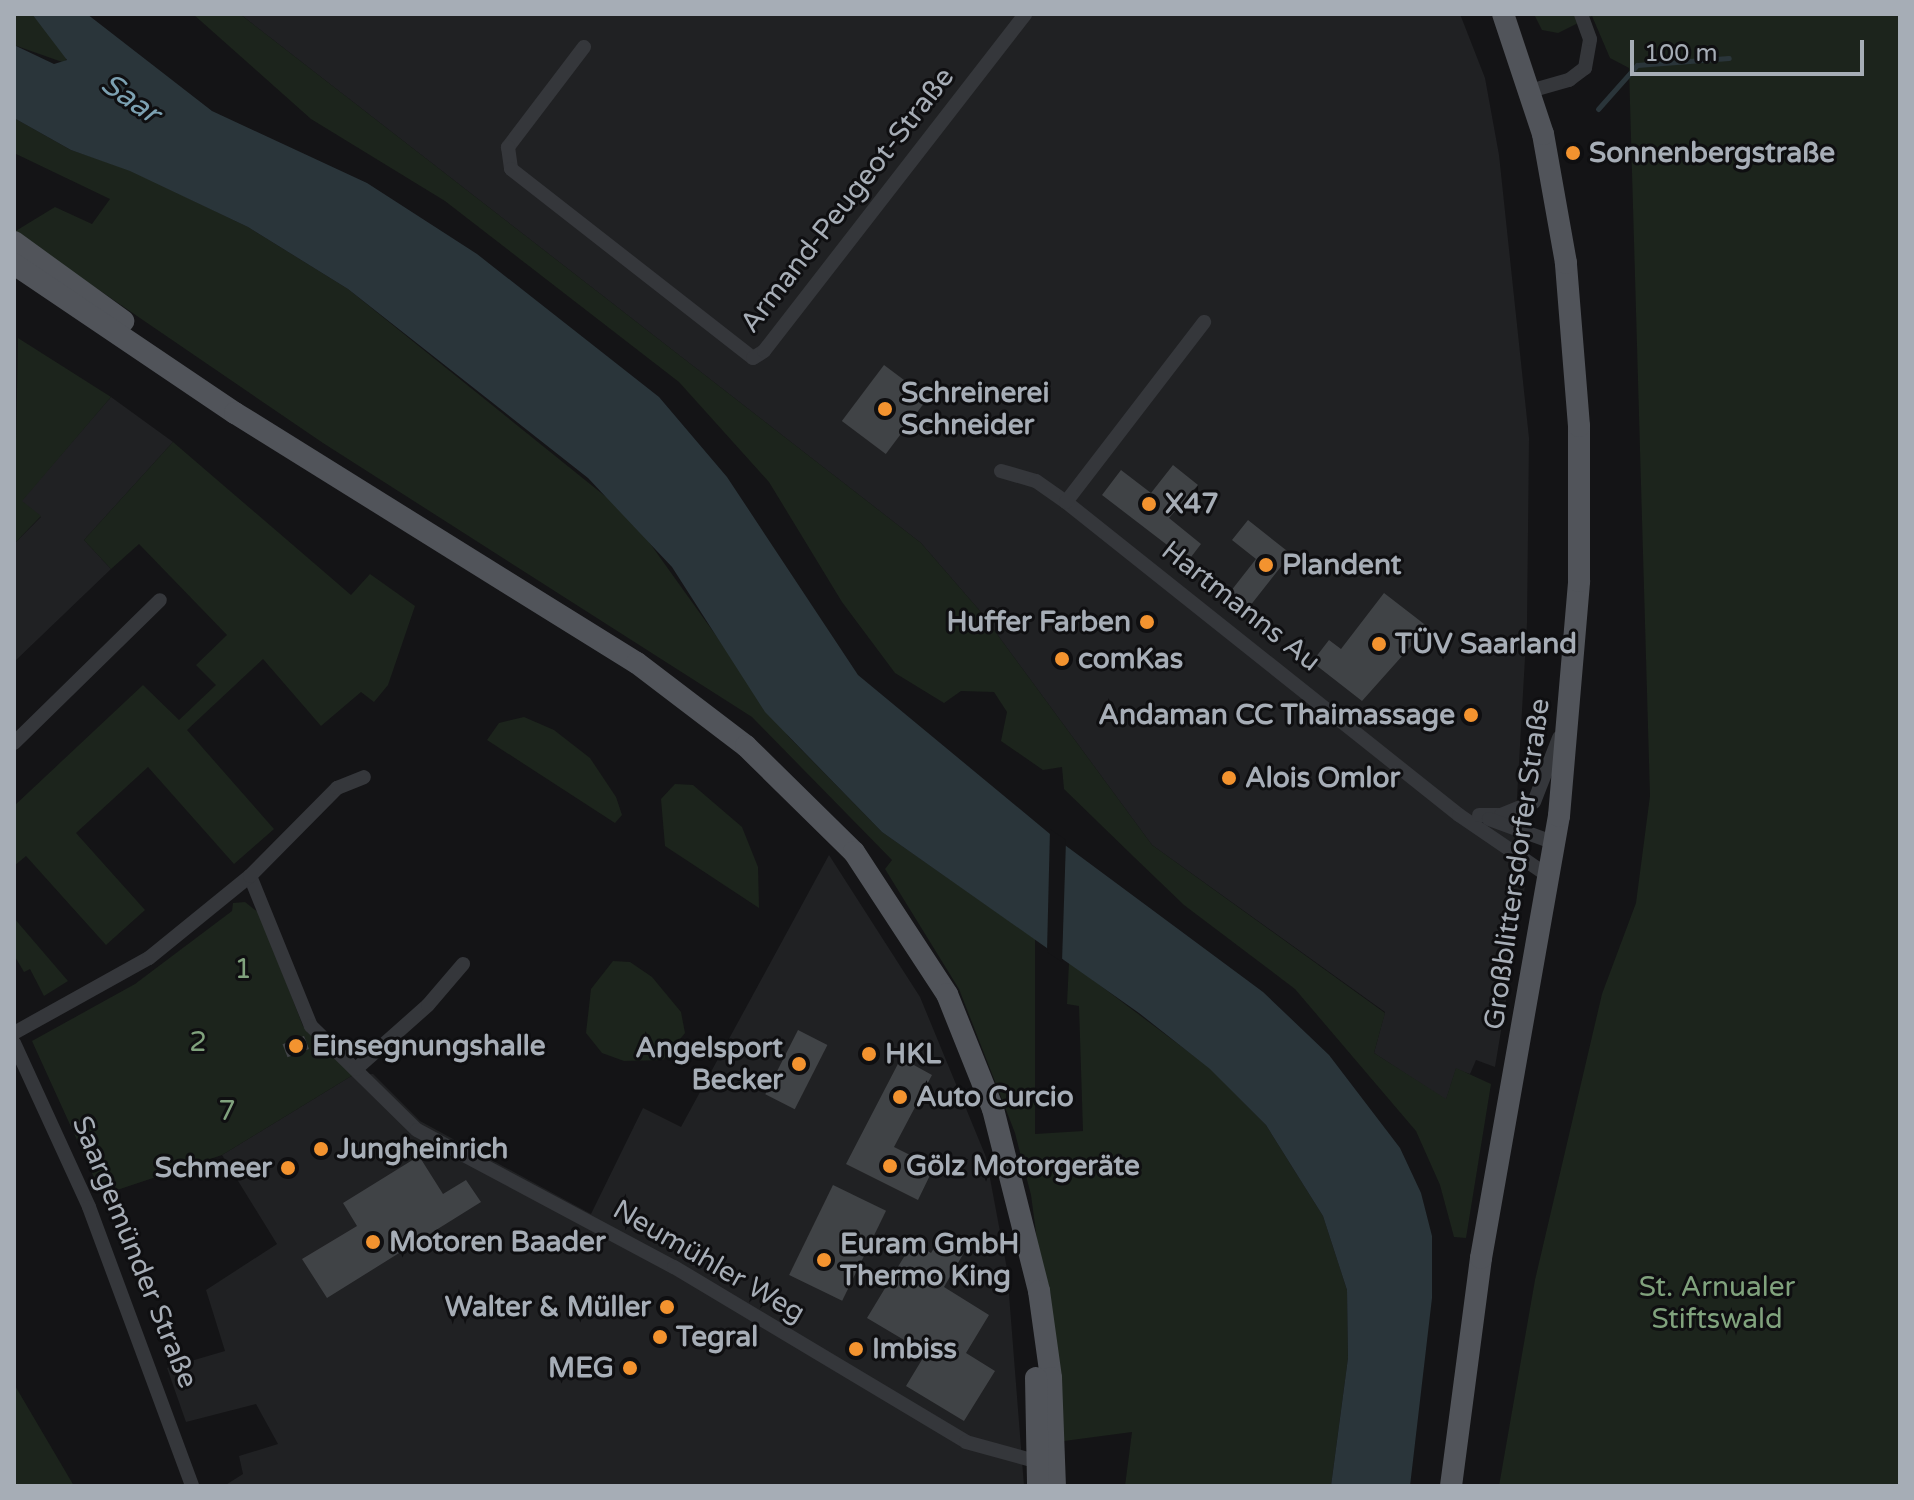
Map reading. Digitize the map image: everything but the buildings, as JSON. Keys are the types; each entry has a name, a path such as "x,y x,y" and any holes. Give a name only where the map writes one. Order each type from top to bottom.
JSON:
{"main road":[{"name":"Großblittersdorfer Straße","path":"1451,1486 1469,1344 1555,843 1569,722 1581,526 1576,368 1554,183 1530,91 1503,14"},
{"path":"14,242 316,458 637,663 746,746 823,817 905,922 947,994 993,1109 1024,1233 1049,1471 1038,1486"},
{"path":"14,264 235,413 316,458"}],"street":[{"name":"Armand-Peugeot-Straße","path":"584,47 508,147 511,169 753,358 1025,14"},
{"path":"1530,91 1569,80 1585,68 1590,39 1581,14"},
{"path":"1066,502 1204,322"},
{"name":"Hartmanns Au","path":"1001,471 1036,481 1066,502 1441,798 1550,877"},
{"path":"14,743 160,600"},
{"path":"1479,815 1501,815 1534,802 1569,722"},
{"path":"14,1033 149,958 250,876 337,788 364,777"},
{"name":"Hartmanns Au","path":"1441,798 1555,843"},
{"name":"Neumühler Weg","path":"250,876 305,1018 417,1130 674,1267 966,1442 1049,1471"},
{"path":"356,1069 428,1005 463,964"},
{"name":"Saargemünder Straße","path":"14,1043 89,1207 192,1486"}],"shaded area":[{"path":"240,14 1460,14 1485,78 1499,155 1529,438 1527,623 1513,868 1525,886 1495,1067 1476,1060 1470,1074 1456,1069 1446,1100 1374,1053 1385,1012 1152,845 980,611 921,543"},
{"path":"111,397 173,442 84,540 111,569 14,662 14,544 41,517 21,501"},
{"path":"829,855 920,997 986,1157 1007,1269 1024,1486 224,1486 243,1474 239,1456 278,1444 256,1404 186,1422 167,1368 225,1351 206,1290 277,1244 222,1155 353,1075 373,1074 420,1121 591,1214 643,1108 681,1127"}],"green space":[{"path":"14,14 32,14 67,55 65,63 14,45"},
{"path":"193,14 240,14 921,543 980,611 1152,845 1385,1013 1374,1053 1446,1099 1456,1068 1491,1084 1466,1238 1454,1237 1440,1185 1416,1131 1295,989 1184,905 1064,789 1062,767 1043,770 1001,741 1007,712 994,692 961,691 944,703 895,673 842,602 769,482 679,382 445,201 311,119"},
{"name":"St. Arnualer Stiftswald","path":"1534,14 1900,14 1900,1486 1499,1486 1535,1280 1602,994 1636,903 1650,796 1629,68 1610,58 1592,16 1558,33 1542,30"},
{"path":"14,118 71,150 130,170 248,227 348,289 631,517 788,736 882,832 1035,939 1035,1134 1083,1131 1079,1006 1067,1004 1069,962 1210,1068 1266,1125 1323,1216 1347,1290 1348,1358 1331,1486 1125,1486 1132,1432 1064,1441 1031,1195 1015,1133 959,989 885,869 892,860 752,717 323,443 14,232 55,207 92,224 110,199 14,153"},
{"path":"18,338 111,397 22,501 41,516 14,544"},
{"path":"173,442 351,595 370,574 415,606 388,685 374,702 361,692 321,726 263,659 187,730 274,829 234,864 148,767 76,833 145,910 106,945 26,856 14,866 14,806 143,685 179,720 216,685 196,665 227,635 139,544 111,569 84,540"},
{"path":"524,717 554,730 590,758 616,797 622,815 615,823 487,740 499,723"},
{"path":"675,784 693,785 742,827 758,867 759,908 665,846 661,799"},
{"path":"245,902 259,913 303,1026 353,1075 222,1155 102,1195 32,1041 135,984 232,911 233,903"},
{"path":"14,918 68,981 44,996 30,969 24,972 14,955"},
{"path":"613,961 630,962 652,977 681,1012 685,1033 663,1060 624,1061 602,1053 586,1033 591,989"},
{"path":"14,1384 74,1486 14,1486"}],"water":[{"name":"Saar","path":"32,14 87,14 212,111 367,183 477,254 659,397 727,477 858,675 1050,834 1263,992 1329,1055 1400,1148 1421,1193 1432,1236 1432,1298 1410,1486 1331,1486 1348,1358 1347,1290 1323,1216 1266,1125 1210,1069 1139,1013 882,832 765,712 672,567 588,478 348,289 248,227 130,171 71,150 14,118 14,45 54,64 67,60"}],"pier":[{"path":"1050,829 1066,840 1062,962 1047,952"}],"waterway":[{"path":"1598,109 1637,65 1729,58"}],"place":[{"name":"Sonnenbergstraße","path":"1573,153"},
{"name":"Schreinerei Schneider","path":"885,409"},
{"name":"X47","path":"1149,504"},
{"name":"Plandent","path":"1266,565"},
{"name":"Huffer Farben","path":"1147,622"},
{"name":"TÜV Saarland","path":"1379,644"},
{"name":"comKas","path":"1062,659"},
{"name":"Andaman CC Thaimassage","path":"1471,715"},
{"name":"Alois Omlor","path":"1229,778"},
{"name":"Einsegnungshalle","path":"296,1046"},
{"name":"HKL","path":"869,1054"},
{"name":"Angelsport Becker","path":"799,1064"},
{"name":"Auto Curcio","path":"900,1097"},
{"name":"Jungheinrich","path":"321,1149"},
{"name":"Gölz Motorgeräte","path":"890,1166"},
{"name":"Schmeer","path":"288,1168"},
{"name":"Motoren Baader","path":"373,1242"},
{"name":"Euram GmbH Thermo King","path":"824,1260"},
{"name":"Walter & Müller","path":"667,1307"},
{"name":"Tegral","path":"660,1337"},
{"name":"Imbiss","path":"856,1349"},
{"name":"MEG","path":"630,1368"}],"park label":[{"name":"1","path":"243,969"},
{"name":"2","path":"198,1042"},
{"name":"7","path":"227,1111"}]}
